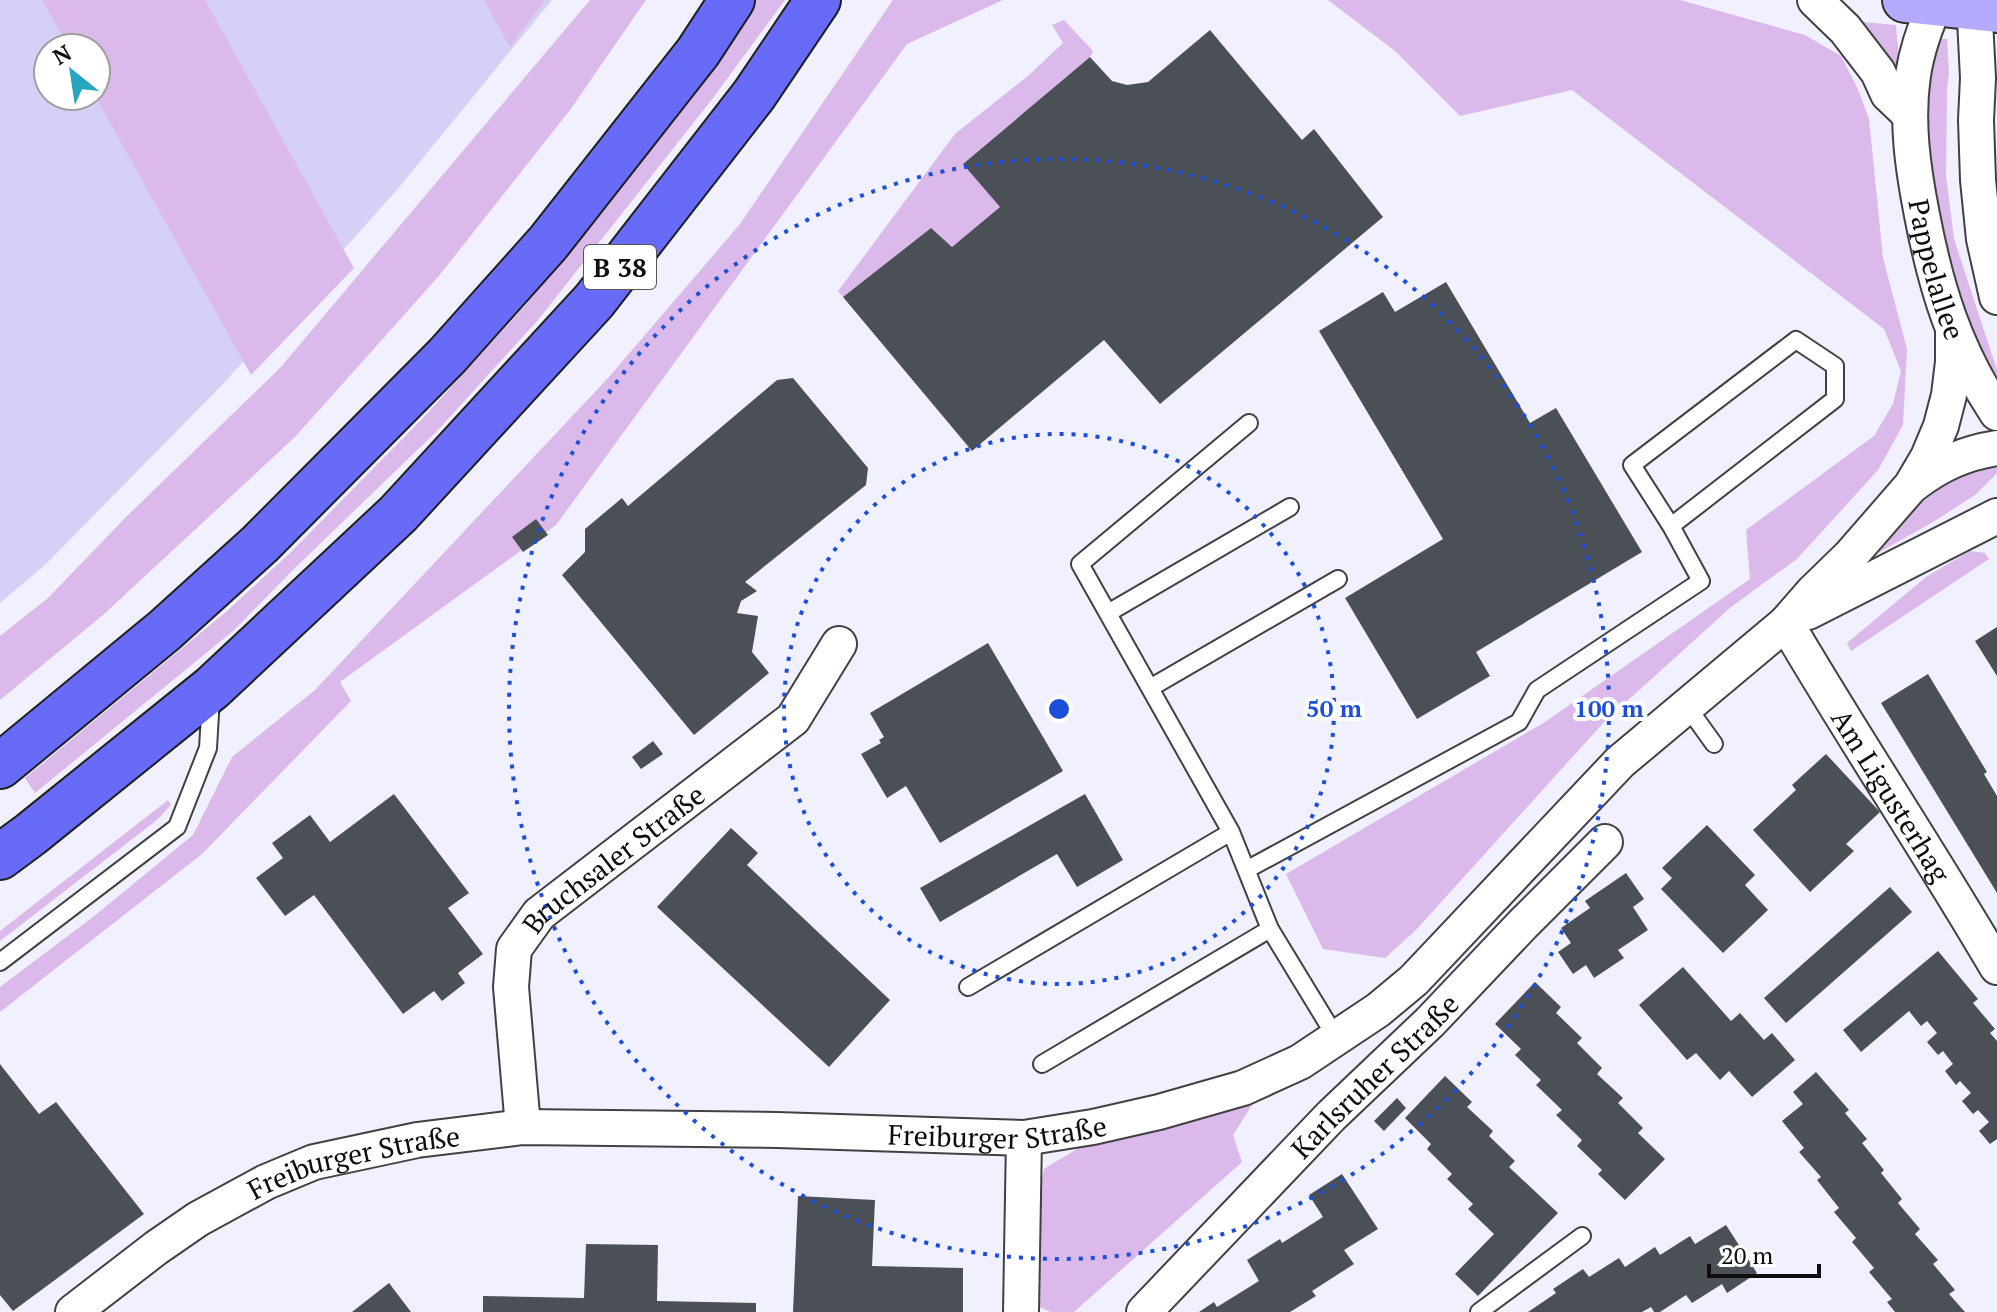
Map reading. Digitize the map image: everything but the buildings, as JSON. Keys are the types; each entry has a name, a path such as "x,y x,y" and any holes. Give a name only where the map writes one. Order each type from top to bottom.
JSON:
{"main road":[{"name":"B 38","path":"0,766 165,630 260,544 447,356 548,243 698,52 732,0"},
{"name":"B 38","path":"0,857 212,688 398,514 594,301 754,95 818,0"}],"street":[{"path":"1815,0 1845,29 1878,72 1888,94 1909,114"},
{"name":"Pappelallee","path":"1954,4 1918,47 1909,114 1913,173 1932,267 1953,329 1978,384 1997,413"},
{"name":"Pappelallee","path":"1954,4 1984,239 1997,297"},
{"name":"Freiburger Straße","path":"73,1312 198,1219 266,1182 314,1162 417,1140 523,1127 777,1130 1024,1138 1159,1112 1243,1088 1300,1062 1378,1010 1414,980 1620,762 1786,623 1851,555 1911,486 1928,457 1949,395 1953,329"},
{"name":"Freiburger Straße","path":"1911,486 1933,469 1958,457 1997,448"},
{"name":"Freiburger Straße","path":"1786,623 1997,516"},
{"name":"Am Ligusterhag","path":"1786,623 1997,967"},
{"name":"Bruchsaler Straße","path":"523,1127 511,987 514,949 539,914 793,719 839,644"},
{"name":"Karlsruher Straße","path":"1144,1312 1331,1116 1430,1022 1605,842"},
{"path":"1021,1312 1024,1138"}],"lane":[{"path":"1248,869 1519,722 1537,690 1701,581 1632,465 1796,340 1835,366 1835,399 1671,526"},
{"path":"1249,423 1080,564 1231,832 1270,929 1337,1039"},
{"path":"1108,613 1290,507"},
{"path":"1150,688 1338,579"},
{"path":"0,962 177,827 208,748 212,688"},
{"path":"1686,705 1714,744"},
{"path":"968,987 1231,832"},
{"path":"1042,1064 1270,929"},
{"path":"1479,1312 1582,1236"}],"shaded area":[{"path":"0,0 552,0 396,191 223,384 45,565 0,603"},
{"path":"42,0 205,0 354,268 251,375 104,112 112,112 112,32 60,32"},
{"path":"484,0 545,0 510,47"},
{"path":"590,0 646,0 570,110 438,277 295,437 103,615 0,700 0,636 48,598 127,516 280,368"},
{"path":"754,0 785,0 713,98 538,320 438,430 233,631 35,793 25,778 227,611 290,553 424,417 524,307 714,62"},
{"path":"893,0 1003,0 907,44 556,525 340,682 351,701 202,854 0,1012 0,987 93,917 193,835 232,757 315,690 609,377 740,224"},
{"path":"1328,0 1680,0 1805,35 1841,56 1869,119 1883,258 1907,349 1903,425 1878,470 1797,559 1731,607 1605,721 1416,930 1385,958 1323,949 1286,874 1545,722 1750,579 1746,530 1874,436 1893,404 1901,371 1884,329 1572,90 1460,116 1395,51"},
{"path":"1064,20 1093,51 1090,57 964,163 1000,207 952,247 931,228 843,297 838,291 955,134 1029,75 1063,43 1052,25"},
{"path":"1851,21 1896,25 1900,70 1892,72"},
{"path":"1941,39 1947,39 1946,176 1954,239 1997,370 1997,393 1953,276 1936,215 1928,153 1928,70"},
{"path":"1983,465 1997,468 1997,473 1975,495 1878,553 1913,509 1948,482"},
{"path":"1970,551 1985,553 1989,559 1851,651 1847,643 1926,577"},
{"path":"168,800 171,805 157,820 0,941 0,931"},
{"path":"1254,1102 1233,1135 1242,1162 1074,1312 1051,1312 1035,1305 1031,1211 1045,1168 1089,1142"}]}
